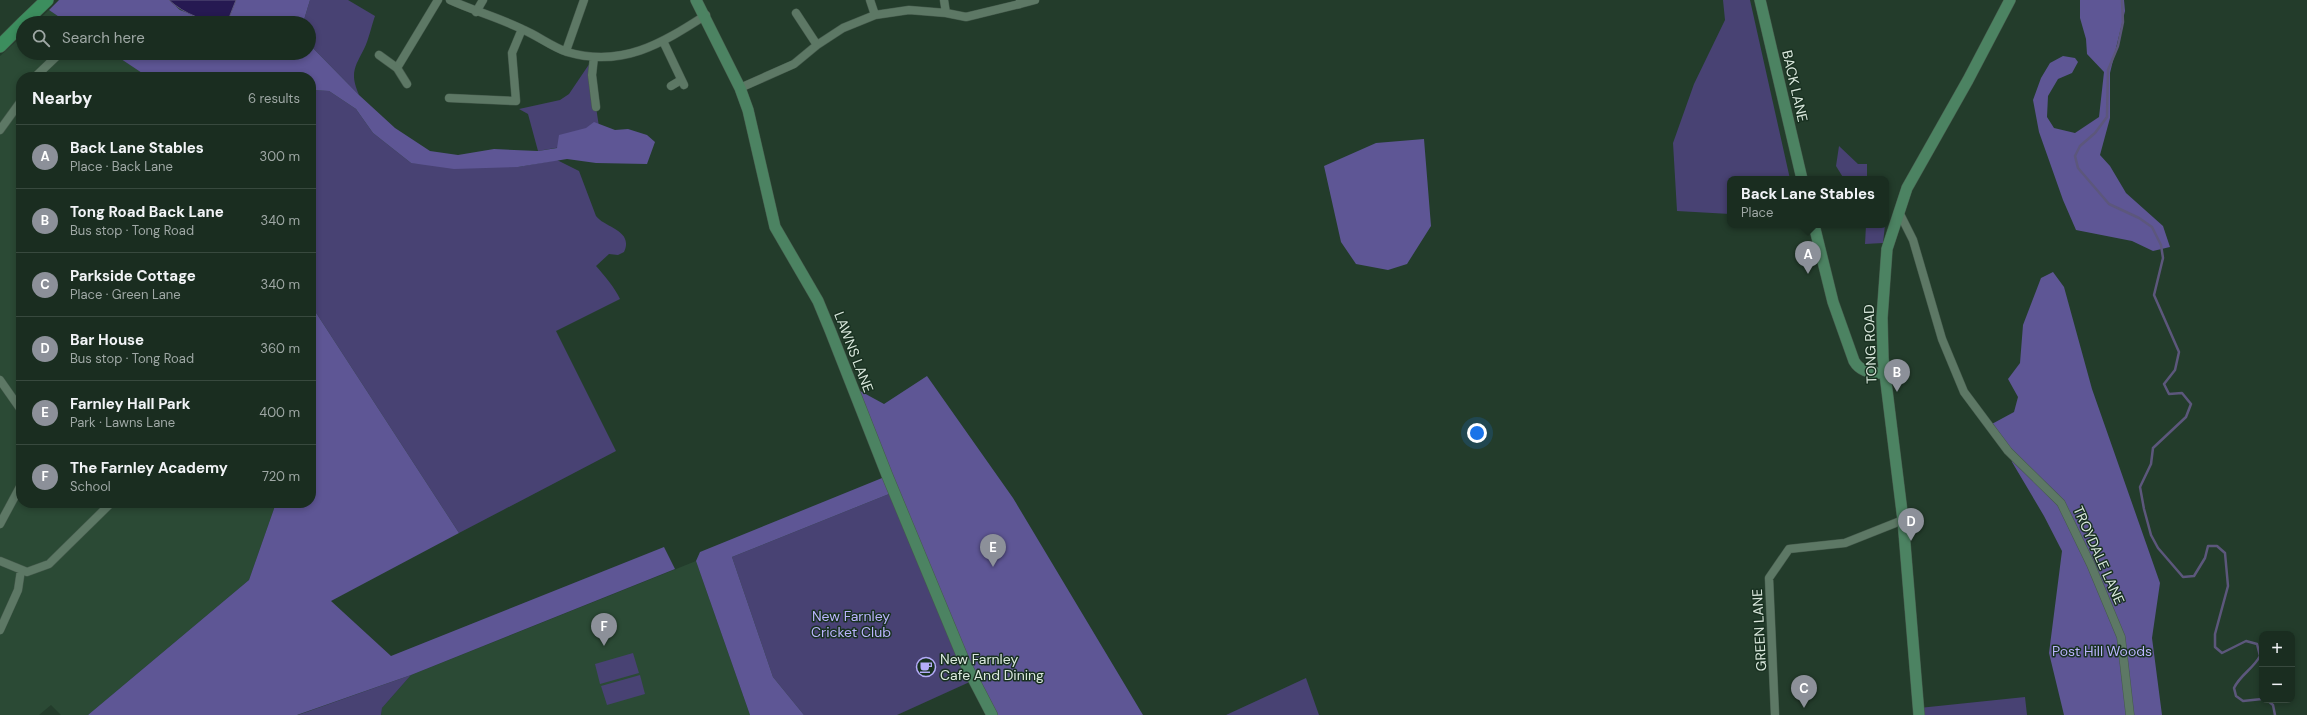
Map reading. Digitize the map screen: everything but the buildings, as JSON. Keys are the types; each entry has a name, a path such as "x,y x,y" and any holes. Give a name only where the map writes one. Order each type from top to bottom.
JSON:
{"main road":[{"path":"30,16 47,0"},
{"path":"0,46 16,30"}],"street":[{"path":"397,68 438,0"},
{"path":"450,0 476,12 522,29 566,51 594,57 631,55 663,41 706,15"},
{"path":"476,12 483,0"},
{"path":"566,51 584,0"},
{"name":"LAWNS LANE","path":"696,0 706,15 740,88 748,110 775,227 818,302 887,476 966,664 992,715"},
{"path":"870,0 875,15"},
{"path":"944,0 946,13"},
{"path":"740,88 794,64 817,45 843,28 875,15 909,10 946,13 966,17 1020,2 1035,0"},
{"name":"BACK LANE","path":"1760,0 1801,176"},
{"name":"TONG ROAD","path":"1919,715 1903,520 1885,374 1882,318 1887,249 1907,188 1968,80 2010,0"},
{"path":"796,13 817,45"},
{"path":"449,98 516,101 512,53 522,29"},
{"path":"663,41 682,83 671,86"},
{"path":"379,55 397,68 407,84"},
{"path":"594,57 592,75 596,107"},
{"path":"40,72 53,60"},
{"path":"0,130 16,108"},
{"name":"TROYDALE LANE","path":"1899,212 1913,240 1942,339 1964,392 2008,451 2061,503 2091,565 2121,637 2130,715"},
{"path":"1815,228 1833,302 1854,361 1858,367 1866,372 1885,374"},
{"path":"0,380 16,403"},
{"path":"0,524 16,494"},
{"path":"0,561 27,572 49,564 106,508"},
{"name":"GREEN LANE","path":"1775,715 1769,578 1789,549 1845,543 1903,520"},
{"path":"0,630 18,590 21,570"}],"shaded area":[{"path":"169,0 236,0 230,16 194,16"},
{"path":"49,10 58,16 43,16"},
{"path":"16,41 16,60 122,60 140,72 16,72 16,508 274,508 249,580 88,715 61,715 51,705 39,715 0,715 0,56"},
{"path":"696,561 750,715 381,715 382,708 411,675"}],"green space":[{"path":"59,0 169,0 180,10 196,16 58,16 49,10"},
{"path":"236,0 310,0 305,16 230,16"},
{"path":"310,0 348,0 375,16 364,49 354,71 356,88 359,95 316,51 316,16 305,16"},
{"path":"1723,0 1750,0 1789,176 1727,176 1727,214 1677,211 1673,143 1694,84 1725,20"},
{"path":"2080,0 2124,0 2125,11 2110,73 2110,118 2100,155 2110,166 2126,193 2163,226 2170,247 2153,251 2132,241 2076,230 2063,200 2039,132 2033,100 2041,78 2050,63 2063,56 2075,58 2078,62 2072,73 2058,79 2048,96 2047,117 2054,128 2075,133 2099,117 2104,72 2087,54 2086,39 2080,18"},
{"path":"316,51 359,95 395,128 430,151 458,155 494,149 538,151 557,148 559,135 586,128 594,122 615,130 628,129 647,135 655,142 647,164 596,163 567,159 518,167 454,169 411,163 373,133 356,109 329,91 316,90 316,72 140,72 122,60 316,60"},
{"path":"594,57 596,107 601,140 538,151 528,114 519,109 560,100 569,94"},
{"path":"316,90 329,91 356,109 373,133 411,163 518,167 557,160 579,171 596,216 617,230 625,239 626,245 624,252 618,255 609,254 596,266 606,277 620,299 556,331 616,451 459,533 316,313"},
{"path":"1424,139 1431,226 1407,264 1388,270 1356,264 1341,242 1324,166 1376,143"},
{"path":"1839,146 1858,164 1867,164 1867,176 1842,176 1836,166"},
{"path":"1866,228 1885,228 1883,243 1865,244"},
{"name":"Post Hill Woods","path":"2053,272 2064,287 2092,389 2160,583 2152,638 2162,715 2064,715 2049,653 2062,551 2044,516 2012,462 2010,453 1990,425 2014,412 2018,397 2008,379 2020,363 2023,325 2041,278"},
{"path":"316,313 459,533 331,601 391,656 664,547 675,569 411,675 297,715 88,715 249,580 274,508 316,508"},
{"path":"927,376 1013,498 1143,715 992,715 894,492 732,557 773,677 804,715 750,715 696,561 700,552 887,476 851,386 884,404"},
{"name":"New Farnley Cricket Club","path":"894,492 974,680 897,715 804,715 773,677 732,557"},
{"path":"633,653 639,673 600,684 595,664"},
{"path":"411,675 382,708 381,715 298,715"},
{"path":"640,675 645,694 607,705 601,686"},
{"path":"1306,678 1319,715 1226,715"},
{"path":"2025,697 2027,715 1919,715 1919,708"}],"waterway":[{"path":"2122,0 2123,22 2118,46 2108,70 2107,117 2095,133 2080,146 2075,156 2078,168 2109,204 2139,218 2152,227 2161,245 2163,258 2154,295 2179,352 2175,370 2164,384 2169,394 2182,393 2191,404 2186,417 2153,448 2151,464 2140,487 2144,509 2151,535 2158,548 2183,577 2194,576 2205,558 2208,546 2217,546 2225,553 2228,586 2215,634 2215,647 2222,653 2246,641 2257,644 2260,656 2234,688 2236,696 2243,701 2259,699"},
{"path":"2271,703 2273,705 2275,715"}],"place":[{"name":"Back Lane Stables","path":"1808,274"},
{"name":"Tong Road Back Lane","path":"1897,392"},
{"name":"Bar House","path":"1911,541"},
{"name":"Farnley Hall Park","path":"993,567"},
{"name":"The Farnley Academy","path":"604,646"},
{"name":"New Farnley Cafe And Dining","path":"926,667"},
{"name":"Parkside Cottage","path":"1804,708"}]}
